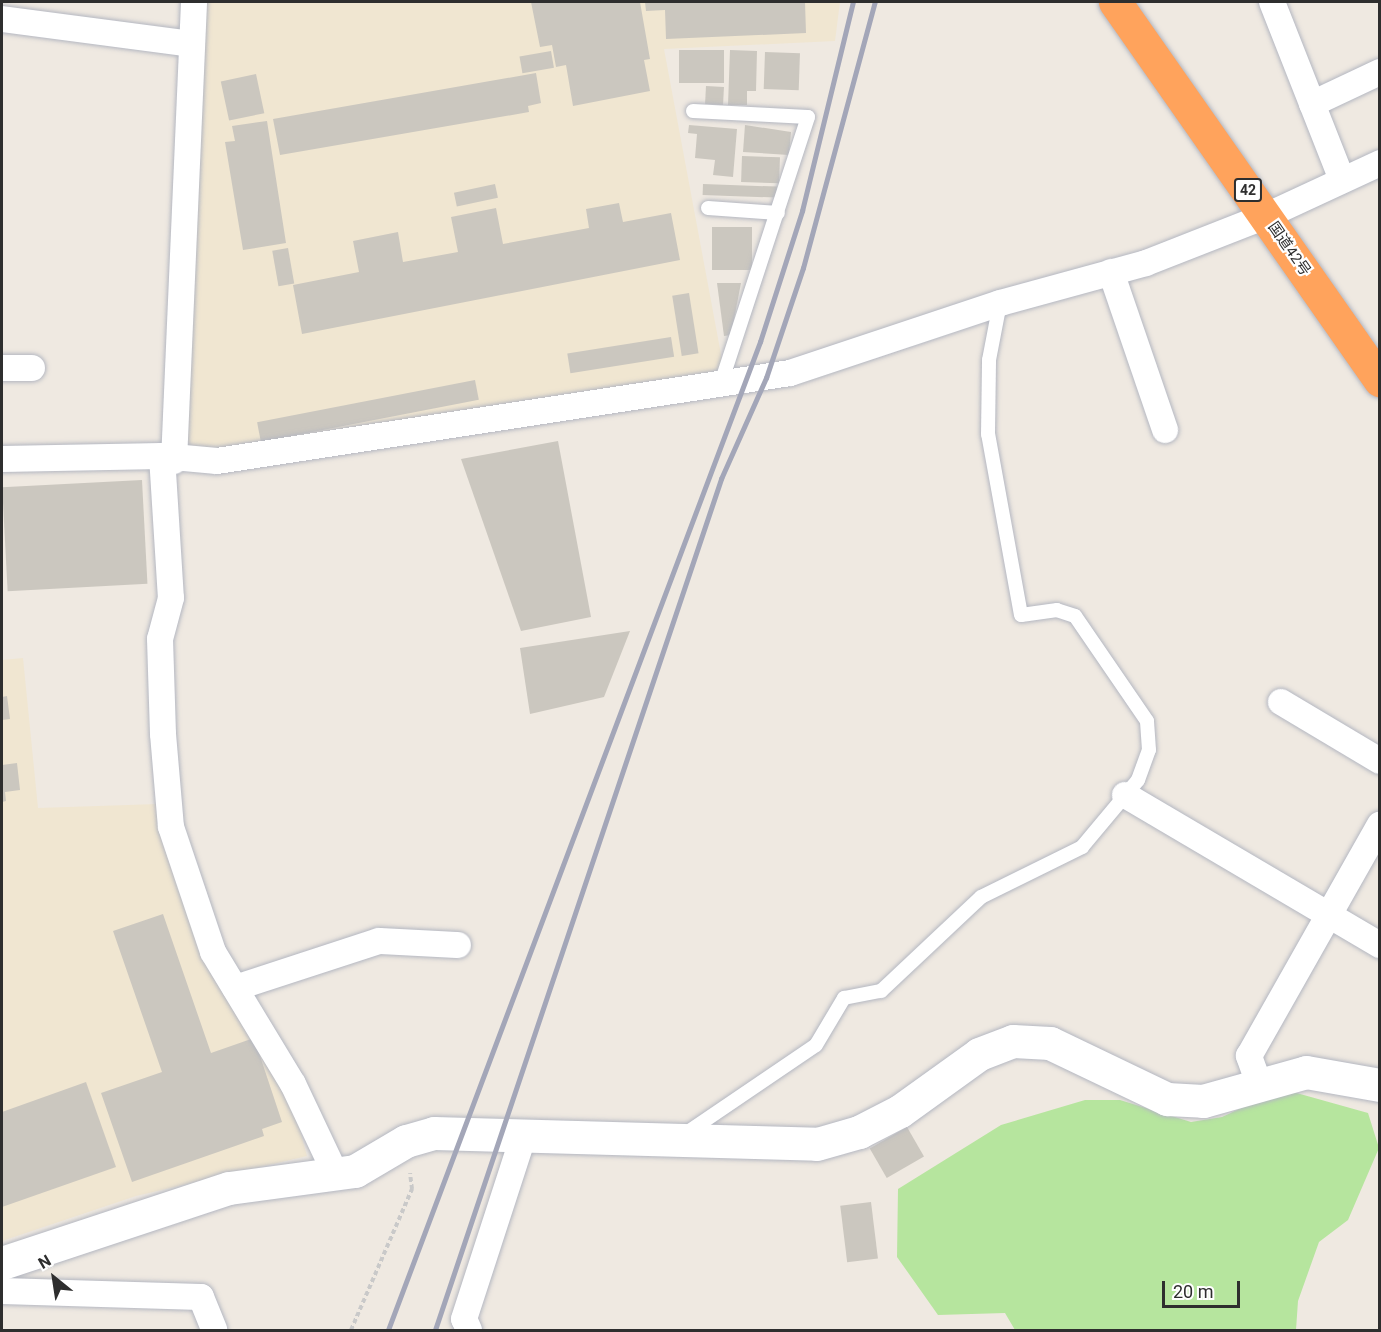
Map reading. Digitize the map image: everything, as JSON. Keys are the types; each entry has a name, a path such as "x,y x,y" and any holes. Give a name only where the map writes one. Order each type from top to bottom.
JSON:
{"highway":[{"name":"国道42号","path":"1115,2 1380,380"}],"street":[{"path":"194,2 168,458 171,598 160,639 162,734 171,827 213,952 293,1084 336,1175"},
{"path":"1272,2 1342,180"},
{"path":"2,19 191,44"},
{"path":"1312,104 1380,72"},
{"path":"2,459 168,458 217,461 790,373 1000,303 1111,272 1266,216 1380,162"},
{"path":"1111,272 1165,430"},
{"path":"2,368 32,368"},
{"path":"1281,702 1380,761"},
{"path":"1125,795 1327,916 1380,945"},
{"path":"1258,1081 1249,1056 1380,824"},
{"path":"235,988 379,941 458,945"},
{"path":"2,1263 229,1188 292,1176 336,1175 355,1171 398,1146 434,1134 680,1138 817,1144 859,1132 900,1111 979,1054 1013,1041 1050,1043 1167,1099 1203,1101 1258,1081 1306,1072 1380,1085"},
{"path":"465,1327 523,1137"},
{"path":"2,1291 201,1297 214,1330"}],"lane":[{"path":"693,111 808,117 721,383"},
{"path":"708,208 778,213"},
{"path":"680,1138 816,1045 844,998 881,991 981,897 1082,848 1125,795 1149,750 1147,720 1075,616 1057,610 1021,615 988,434 989,360 1000,303"}],"path":[{"path":"351,1330 412,1189 409,1167 398,1146"}],"shaded area":[{"path":"202,2 840,2 835,41 664,49 723,365 713,380 182,454"},
{"path":"23,658 38,808 158,804 288,1086 307,1156 136,1196 2,1241 2,660"}],"green space":[{"path":"1293,1092 1368,1113 1379,1148 1348,1220 1319,1242 1298,1301 1296,1330 1015,1330 1005,1313 938,1315 897,1257 898,1189 1001,1125 1085,1100 1120,1100 1191,1122 1222,1117 1265,1097"}],"building":[{"path":"531,2 640,2 650,59 644,60 650,91 573,106 566,65 556,67 552,45 540,47"},
{"path":"645,2 805,2 806,33 666,39 665,10 646,11"},
{"path":"679,50 724,50 724,83 679,83"},
{"path":"730,50 757,51 756,91 747,91 747,105 728,105"},
{"path":"551,51 554,68 522,73 519,57"},
{"path":"765,52 800,53 799,90 764,89"},
{"path":"536,73 541,103 528,106 529,112 280,155 273,119"},
{"path":"256,74 264,113 229,121 221,81"},
{"path":"706,86 724,87 723,105 705,104"},
{"path":"267,121 286,243 243,250 225,142 235,141 232,126"},
{"path":"689,125 737,129 733,177 713,175 715,160 695,158 697,134 688,133"},
{"path":"745,125 791,132 789,155 743,152"},
{"path":"742,156 780,157 779,183 741,182"},
{"path":"495,184 498,198 457,206 454,193"},
{"path":"703,184 777,187 777,198 703,195"},
{"path":"619,203 623,222 671,213 680,260 302,334 293,285 359,272 353,241 398,232 403,262 458,252 451,217 496,208 503,244 589,228 586,209"},
{"path":"712,227 752,227 752,270 712,270"},
{"path":"288,248 294,283 278,286 272,251"},
{"path":"717,283 741,283 731,335 724,336"},
{"path":"689,293 699,353 682,356 672,296"},
{"path":"671,337 674,357 570,373 567,353"},
{"path":"475,380 479,400 261,442 257,422"},
{"path":"558,441 591,617 521,631 461,459"},
{"path":"142,480 147,584 8,591 2,487"},
{"path":"630,631 604,697 530,714 520,648"},
{"path":"7,696 10,719 2,720 2,697"},
{"path":"17,763 20,790 5,792 6,801 2,802 2,765"},
{"path":"163,914 211,1053 254,1038 282,1122 262,1129 264,1136 132,1182 101,1093 162,1072 113,931"},
{"path":"86,1082 116,1167 2,1207 2,1112"},
{"path":"907,1127 924,1156 887,1178 870,1148"},
{"path":"871,1202 878,1259 847,1262 840,1206"}],"railway":[{"path":"388,1330 760,342 802,211 853,2"},
{"path":"435,1330 721,479 766,378 803,268 875,2"}]}
